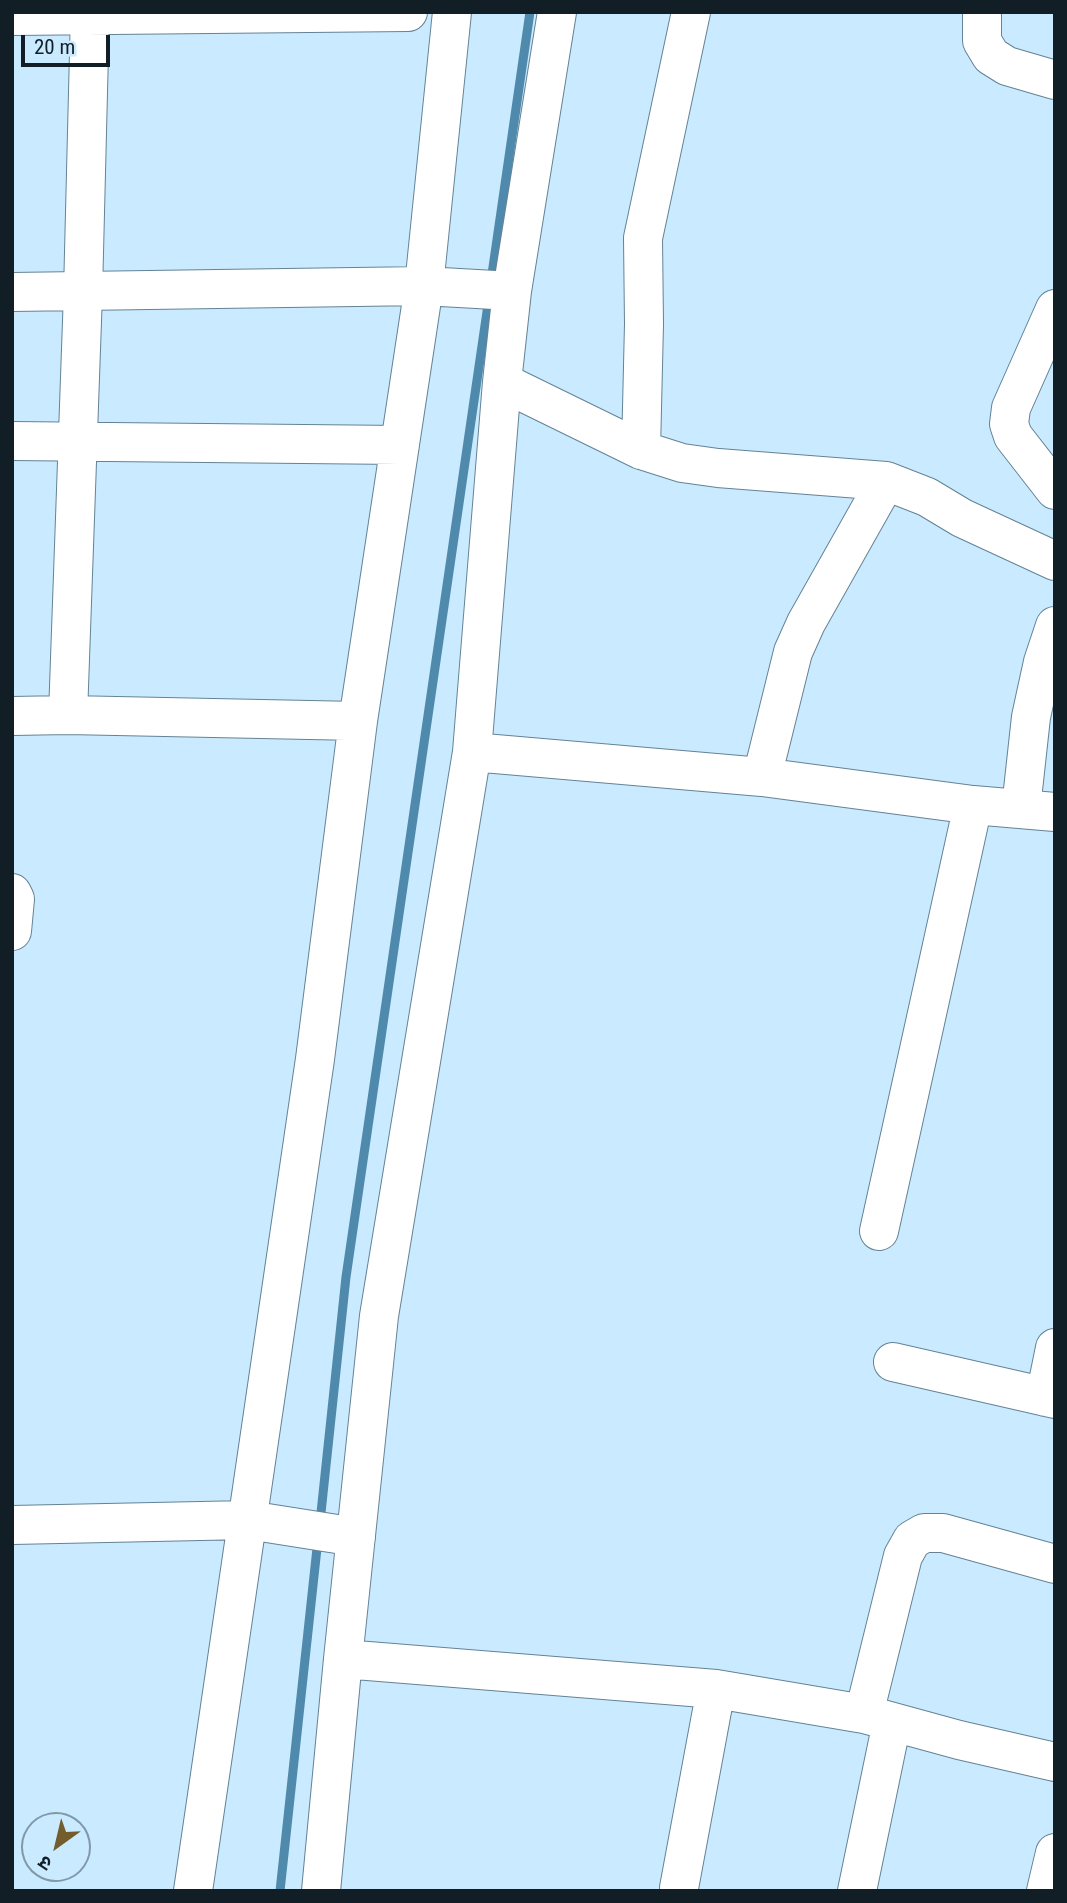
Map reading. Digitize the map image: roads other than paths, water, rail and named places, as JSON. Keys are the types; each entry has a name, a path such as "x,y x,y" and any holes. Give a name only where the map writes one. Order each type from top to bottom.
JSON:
{"street":[{"path":"12,16 408,12"},
{"path":"193,1891 316,1059 358,721 400,445 440,287 452,12"},
{"path":"321,1891 343,1659 345,1536 472,751 502,382 505,290 557,12"},
{"path":"641,450 643,238 691,12"},
{"path":"982,12 982,41 991,56 1007,66 1055,79"},
{"path":"68,715 90,14"},
{"path":"12,292 440,287 505,290"},
{"path":"1055,309 1011,408 1009,424 1013,436 1055,490"},
{"path":"502,382 641,450 682,463 886,481 927,497 962,518 1055,561"},
{"path":"12,441 400,445"},
{"path":"762,777 793,652 806,622 886,481"},
{"path":"472,751 762,777 973,805 1038,810 1031,717 1043,662 1055,626"},
{"path":"12,716 358,721"},
{"path":"879,1231 973,805"},
{"path":"12,893 15,900 12,931"},
{"path":"894,1362 1050,1398 1055,1348"},
{"path":"12,1525 248,1520 345,1536"},
{"path":"857,1891 878,1718 903,1556 912,1540 924,1533 943,1534 1055,1564"},
{"path":"343,1659 716,1689 878,1718 1055,1762"},
{"path":"680,1888 716,1689"},
{"path":"1045,1891 1055,1853"}],"waterway":[{"path":"491,281 530,12"},
{"path":"320,1522 346,1277 489,298"},
{"path":"280,1891 318,1539"}]}
